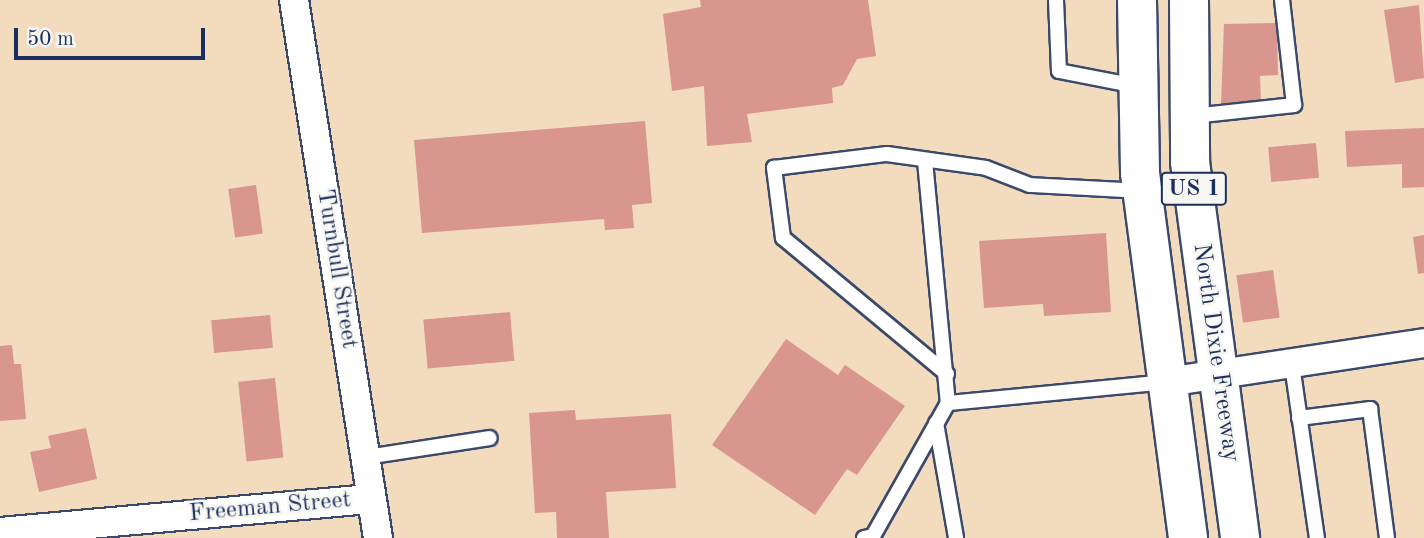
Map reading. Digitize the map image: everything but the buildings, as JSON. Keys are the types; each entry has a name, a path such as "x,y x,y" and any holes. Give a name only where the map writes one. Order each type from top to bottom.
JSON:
{"main road":[{"name":"North Dixie Freeway","path":"1137,0 1136,86 1142,191 1188,538"},
{"name":"North Dixie Freeway","path":"1189,0 1188,117 1240,538"}],"street":[{"name":"Turnbull Street","path":"294,0 378,538"},
{"path":"1167,382 1218,377 1424,343"},
{"name":"Freeman Street","path":"0,532 372,499"}],"lane":[{"path":"1056,0 1059,71 1136,86"},
{"path":"1188,117 1294,105 1282,0"},
{"path":"947,374 783,238 774,168 887,155 986,168 1030,185 1142,191"},
{"path":"864,538 873,536 948,402 925,161"},
{"path":"1292,365 1317,538"},
{"path":"948,402 1167,382"},
{"path":"1299,418 1370,409 1387,538"},
{"path":"936,423 956,538"},
{"path":"366,457 490,439"}]}
